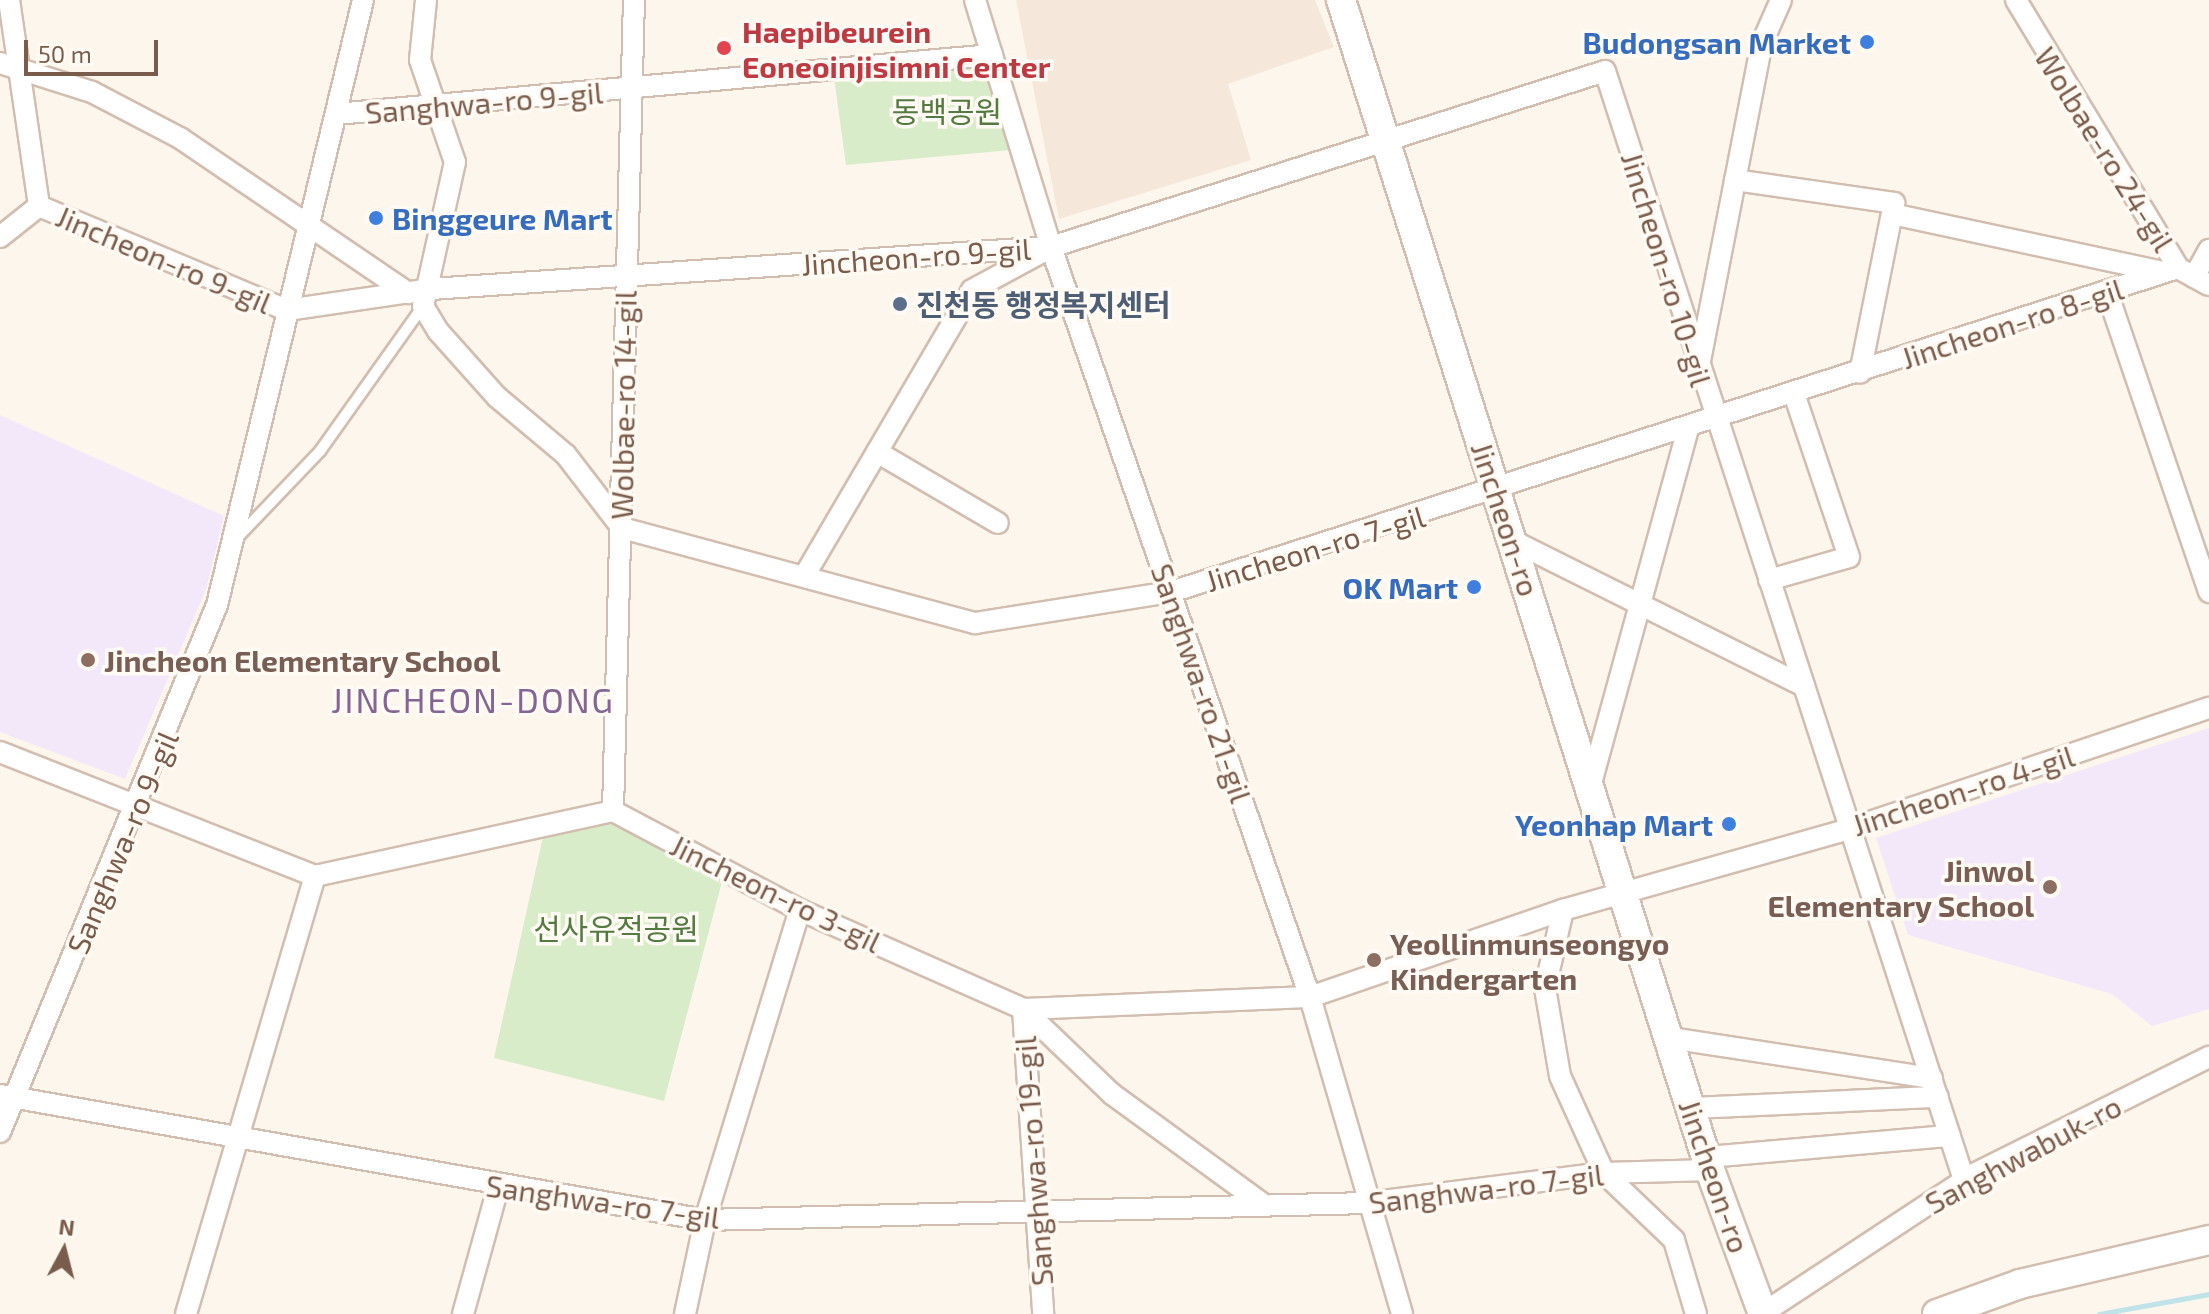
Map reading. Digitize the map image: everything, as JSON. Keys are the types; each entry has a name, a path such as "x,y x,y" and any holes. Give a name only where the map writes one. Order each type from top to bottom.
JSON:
{"main road":[{"name":"Jincheon-ro","path":"1341,0 1515,542 1709,1164 1763,1314"},
{"path":"1937,1314 2020,1284 2209,1240"}],"street":[{"path":"0,237 39,206 8,66 9,0"},
{"name":"Sanghwa-ro 9-gil","path":"0,1132 7,1097 140,805 217,605 363,0"},
{"path":"421,296 455,162 420,60 426,0"},
{"name":"Wolbae-ro 14-gil","path":"613,811 634,0"},
{"name":"Sanghwa-ro 21-gil","path":"975,0 1051,247 1310,997 1367,1203 1402,1314"},
{"path":"1699,370 1762,43 1781,0"},
{"name":"Wolbae-ro 24-gil","path":"2016,0 2186,276"},
{"path":"632,89 992,55"},
{"path":"8,66 92,92 180,138 307,228 421,296 497,397 566,455 622,528"},
{"name":"Jincheon-ro 10-gil","path":"1384,140 1605,71 1714,420 1852,828 1964,1180"},
{"name":"Sanghwa-ro 9-gil","path":"336,114 632,89"},
{"name":"Jincheon-ro 9-gil","path":"39,206 287,310 625,276 1051,247 1384,140"},
{"path":"1735,180 1893,208"},
{"name":"Jincheon-ro 8-gil","path":"1860,373 1893,208 2186,276"},
{"path":"806,573 972,290 1051,247"},
{"path":"2186,276 2209,250"},
{"name":"Jincheon-ro 8-gil","path":"1497,492 2107,292 2186,276"},
{"path":"2107,292 2201,548 2209,592"},
{"path":"1769,580 1849,557 1794,394"},
{"path":"1590,789 1688,428"},
{"path":"877,452 998,523"},
{"name":"Jincheon-ro 7-gil","path":"622,528 806,573 975,623 1171,592 1497,492"},
{"path":"1515,542 1804,686"},
{"name":"Jincheon-ro 4-gil","path":"1623,893 1852,828 2209,708"},
{"path":"0,752 315,876 613,811"},
{"name":"Jincheon-ro 3-gil","path":"613,811 800,910 1023,1009 1310,997 1563,910 1623,893"},
{"path":"186,1314 315,876"},
{"path":"685,1314 705,1220 800,910"},
{"path":"1563,910 1545,988 1560,1076 1604,1173 1674,1240 1696,1314"},
{"path":"1023,1009 1112,1094 1263,1204"},
{"name":"Sanghwa-ro 19-gil","path":"1023,1009 1043,1314"},
{"path":"1670,1038 1935,1087"},
{"name":"Sanghwabuk-ro","path":"1763,1314 1964,1180 2209,1057"},
{"path":"1692,1108 1935,1087"},
{"name":"Sanghwa-ro 7-gil","path":"7,1097 498,1188 705,1220 1034,1206 1367,1203 1604,1173 1709,1164"},
{"path":"1709,1164 1950,1136"},
{"path":"463,1314 498,1188"}],"lane":[{"name":"Sanghwa-ro 9-gil","path":"231,546 320,451 421,296"}],"shaded area":[{"path":"1016,0 1315,0 1334,47 1228,84 1251,160 1059,219"},
{"name":"Jincheon Elementary School","path":"0,415 224,516 206,589 125,779 0,732"},
{"name":"Jinwol Elementary School","path":"2209,728 2209,1009 2152,1026 2112,994 1908,935 1876,838"}],"green space":[{"name":"동백공원","path":"985,63 1011,150 846,165 834,77"},
{"name":"선사유적공원","path":"610,822 723,878 664,1101 494,1058 543,837"}],"waterway":[{"path":"2099,1314 2209,1294"}],"place":[{"name":"Budongsan Market","path":"1867,42"},
{"name":"Haepibeurein Eoneoinjisimni Center","path":"724,48"},
{"name":"Binggeure Mart","path":"376,218"},
{"name":"진천동 행정복지센터","path":"900,304"},
{"name":"OK Mart","path":"1474,587"},
{"name":"Jincheon Elementary School","path":"88,660"},
{"name":"Yeonhap Mart","path":"1729,824"},
{"name":"Jinwol Elementary School","path":"2050,887"},
{"name":"Yeollinmunseongyo Kindergarten","path":"1374,960"}],"district":[{"name":"JINCHEON-DONG","path":"473,700"}]}
